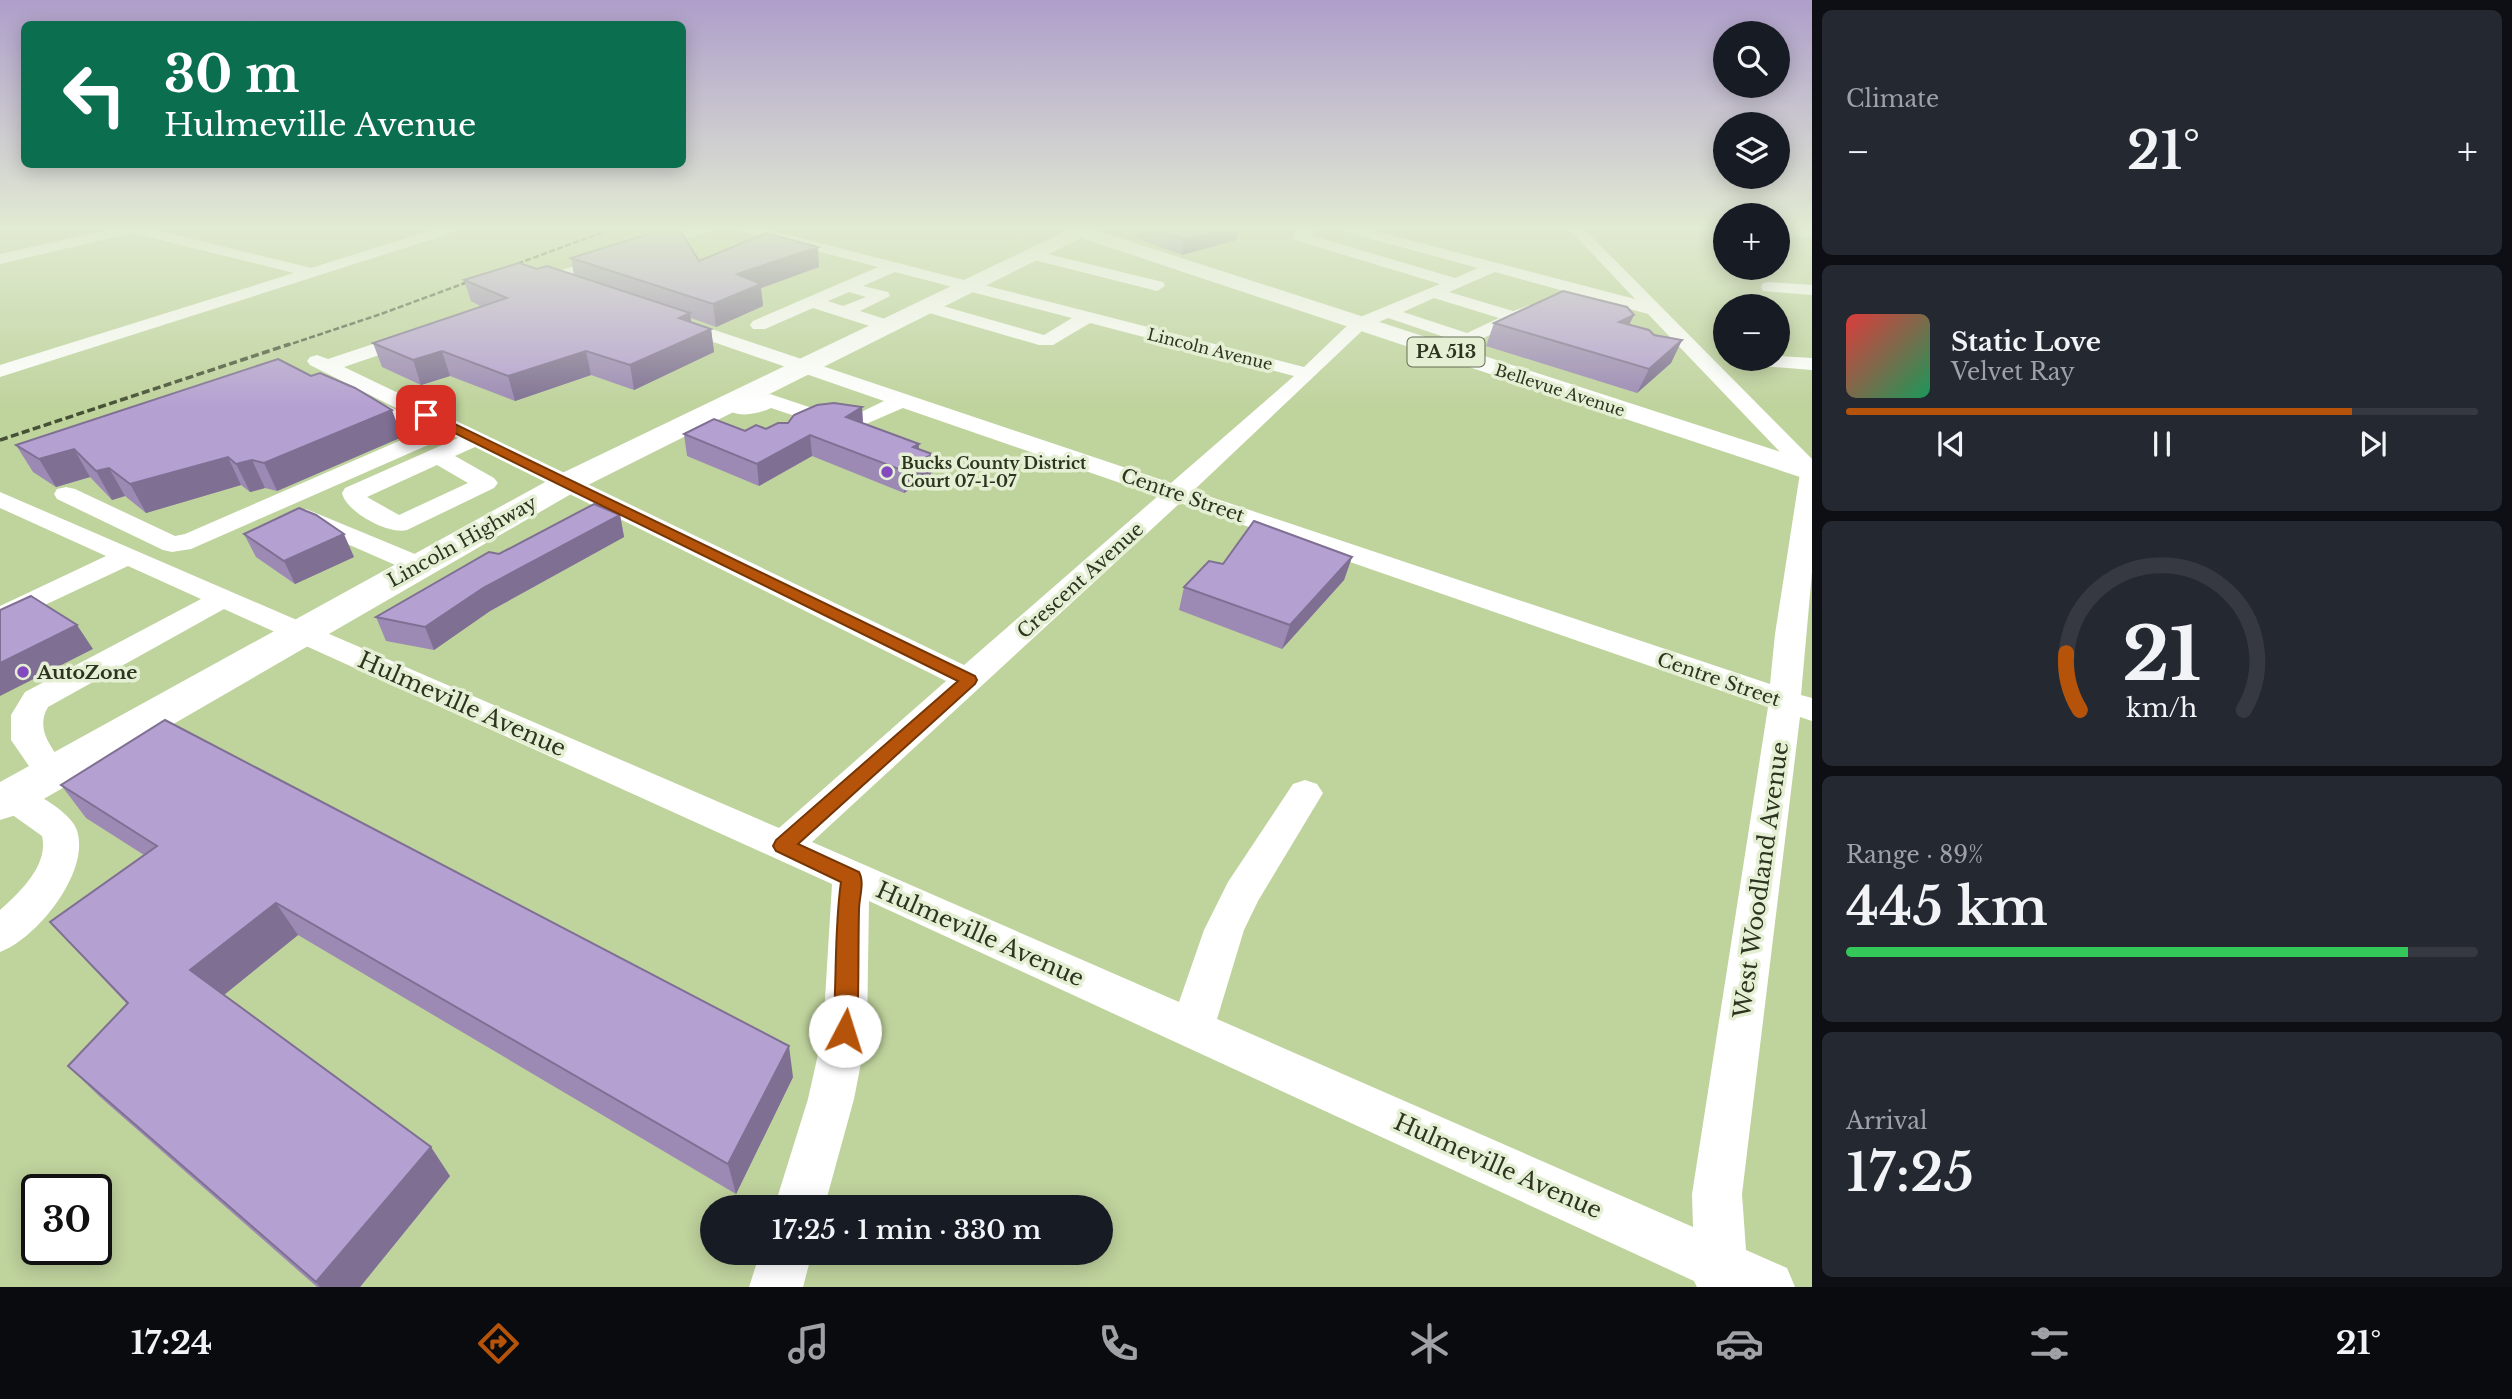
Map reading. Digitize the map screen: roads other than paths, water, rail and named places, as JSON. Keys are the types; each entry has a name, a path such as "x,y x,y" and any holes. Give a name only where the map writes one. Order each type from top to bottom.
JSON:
{"main road":[{"name":"Lincoln Highway","path":"6,799 567,483 745,413 802,366 962,288"},
{"name":"Bellevue Avenue","path":"1253,288 1812,472"}],"street":[{"path":"0,371 261,288"},
{"path":"574,288 584,292"},
{"path":"759,326 845,288"},
{"path":"844,312 882,296 852,288"},
{"name":"Lincoln Avenue","path":"979,288 1308,374"},
{"path":"1094,288 1101,290"},
{"path":"1445,288 1514,317"},
{"name":"Crescent Avenue","path":"783,846 1308,374 1359,324 1445,288"},
{"path":"1572,288 1661,316"},
{"path":"1634,288 1812,472"},
{"path":"1784,288 1812,290"},
{"path":"1387,312 1468,339 1575,289"},
{"path":"1549,301 1639,322 1661,316"},
{"path":"812,302 885,326"},
{"path":"925,306 1046,341 1087,317"},
{"name":"Centre Street","path":"650,314 1798,706"},
{"path":"315,367 436,330"},
{"path":"1699,355 1713,356"},
{"path":"1790,362 1812,364"},
{"path":"315,367 567,483 969,680"},
{"path":"66,494 172,544 191,541 427,437 426,431 315,367"},
{"path":"745,413 770,400 816,417 836,414 859,421 902,400"},
{"path":"438,456 486,484 426,486 354,493 356,500 398,525 426,486 438,456 475,439"},
{"name":"West Woodland Avenue","path":"1720,1276 1717,1194 1798,706 1790,634 1805,586 1812,472"},
{"name":"Hulmeville Avenue","path":"0,499 1192,1029 1720,1276 1768,1287"},
{"path":"162,573 282,516 299,514 418,565"},
{"path":"93,540 127,525"},
{"path":"0,617 128,556"},
{"path":"52,773 29,740 27,715 36,700 222,598"},
{"path":"1192,1029 1224,930 1242,893 1305,793"},
{"path":"0,935 33,904 53,877 62,843 58,828 6,799"},
{"path":"803,1195 836,1077 845,1031 849,980 848,906 852,878"},
{"path":"776,1287 782,1265"}],"railway":[{"path":"285,346 451,288"},
{"path":"0,440 290,344"}],"place":[{"name":"Bucks County District Court 07-1-07","path":"887,472"},
{"name":"AutoZone","path":"23,672"}]}
